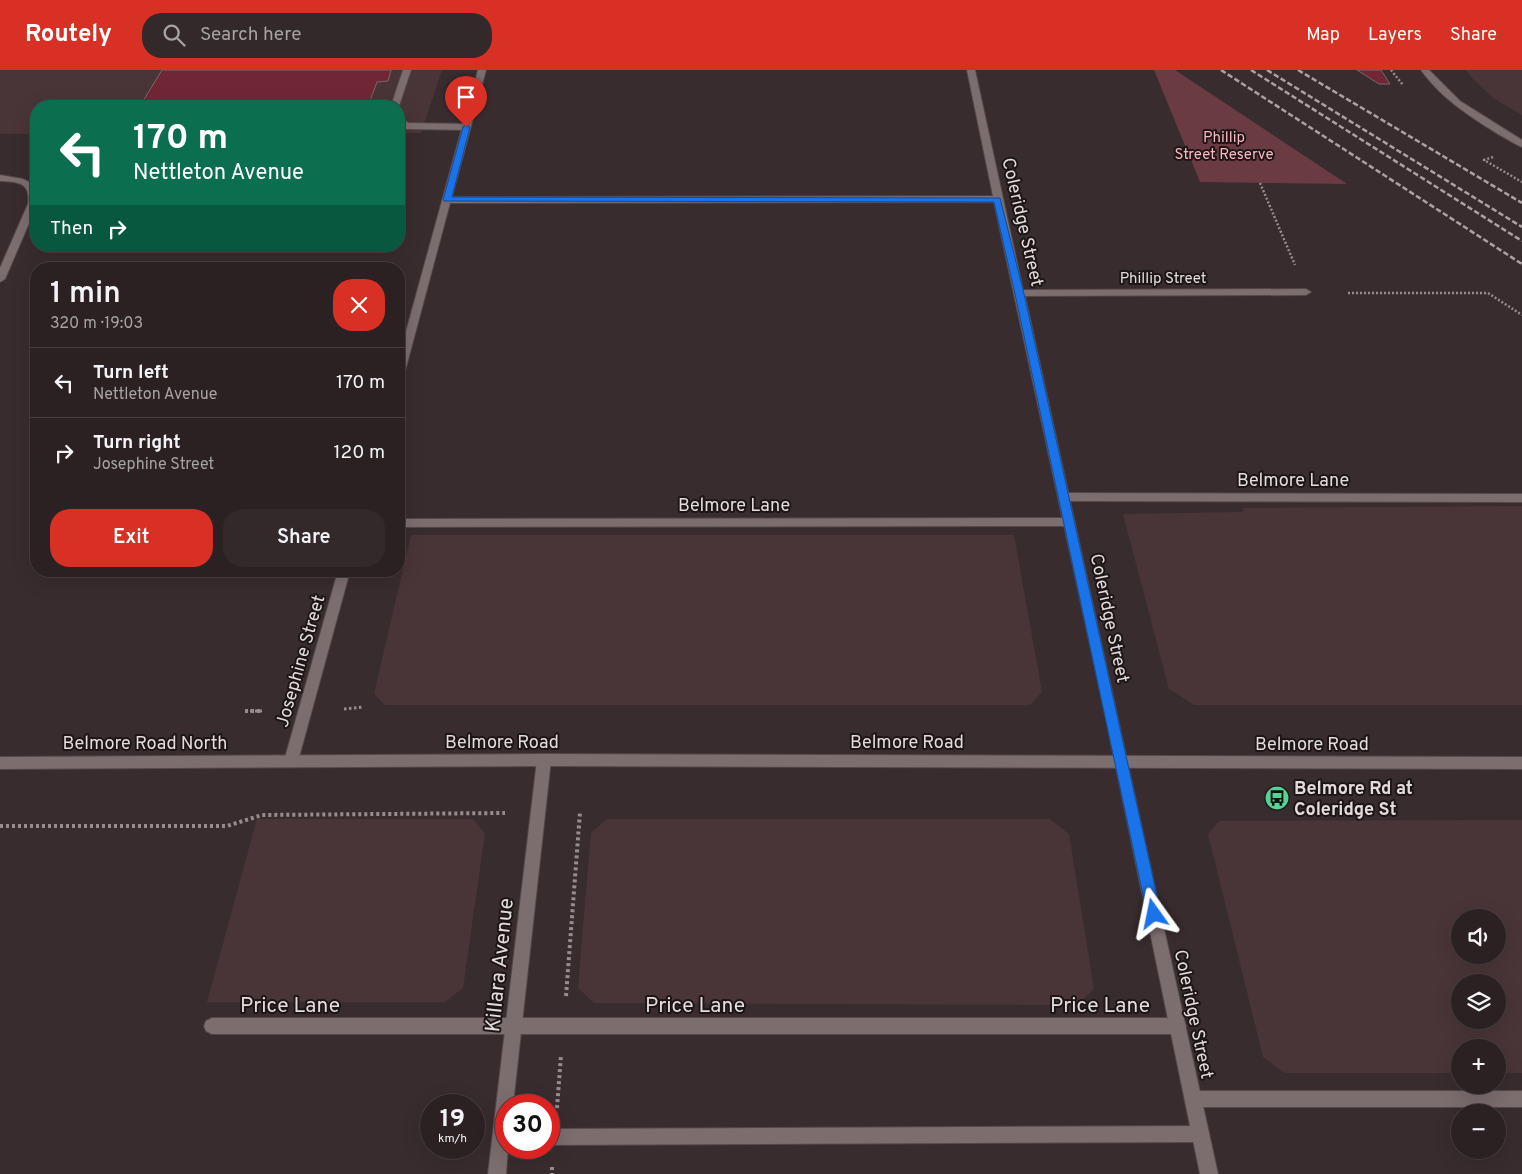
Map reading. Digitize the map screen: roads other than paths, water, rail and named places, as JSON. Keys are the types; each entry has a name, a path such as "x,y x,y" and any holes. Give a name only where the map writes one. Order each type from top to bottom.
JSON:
{"street":[{"path":"397,100 407,70"},
{"path":"405,353 482,70"},
{"name":"Coleridge Street","path":"970,70 1122,761 1209,1174"},
{"path":"1425,70 1444,92 1462,108 1522,144"},
{"path":"405,125 466,127"},
{"path":"0,178 23,182 30,186"},
{"path":"447,200 997,199"},
{"path":"0,279 30,206"},
{"name":"Phillip Street","path":"1020,294 1306,292"},
{"name":"Belmore Lane","path":"1064,497 1522,498"},
{"name":"Belmore Lane","path":"405,523 1070,522"},
{"name":"Josephine Street","path":"291,760 342,577"},
{"name":"Belmore Road","path":"291,760 1522,763"},
{"name":"Belmore Road North","path":"0,763 291,760"},
{"name":"Killara Avenue","path":"508,1094 544,760"},
{"name":"Price Lane","path":"212,1026 1178,1026"},
{"path":"1193,1099 1522,1099"},
{"path":"560,1137 1200,1134"},
{"name":"Killara Avenue","path":"497,1174 500,1159"}],"railway":[{"path":"1221,70 1522,264"},
{"path":"1251,70 1522,241"},
{"path":"1267,70 1522,227"},
{"path":"1298,70 1522,203"}],"place":[{"name":"Belmore Rd at Coleridge St","path":"1277,798"}],"park label":[{"name":"Phillip Street Reserve","path":"1224,146"}]}
